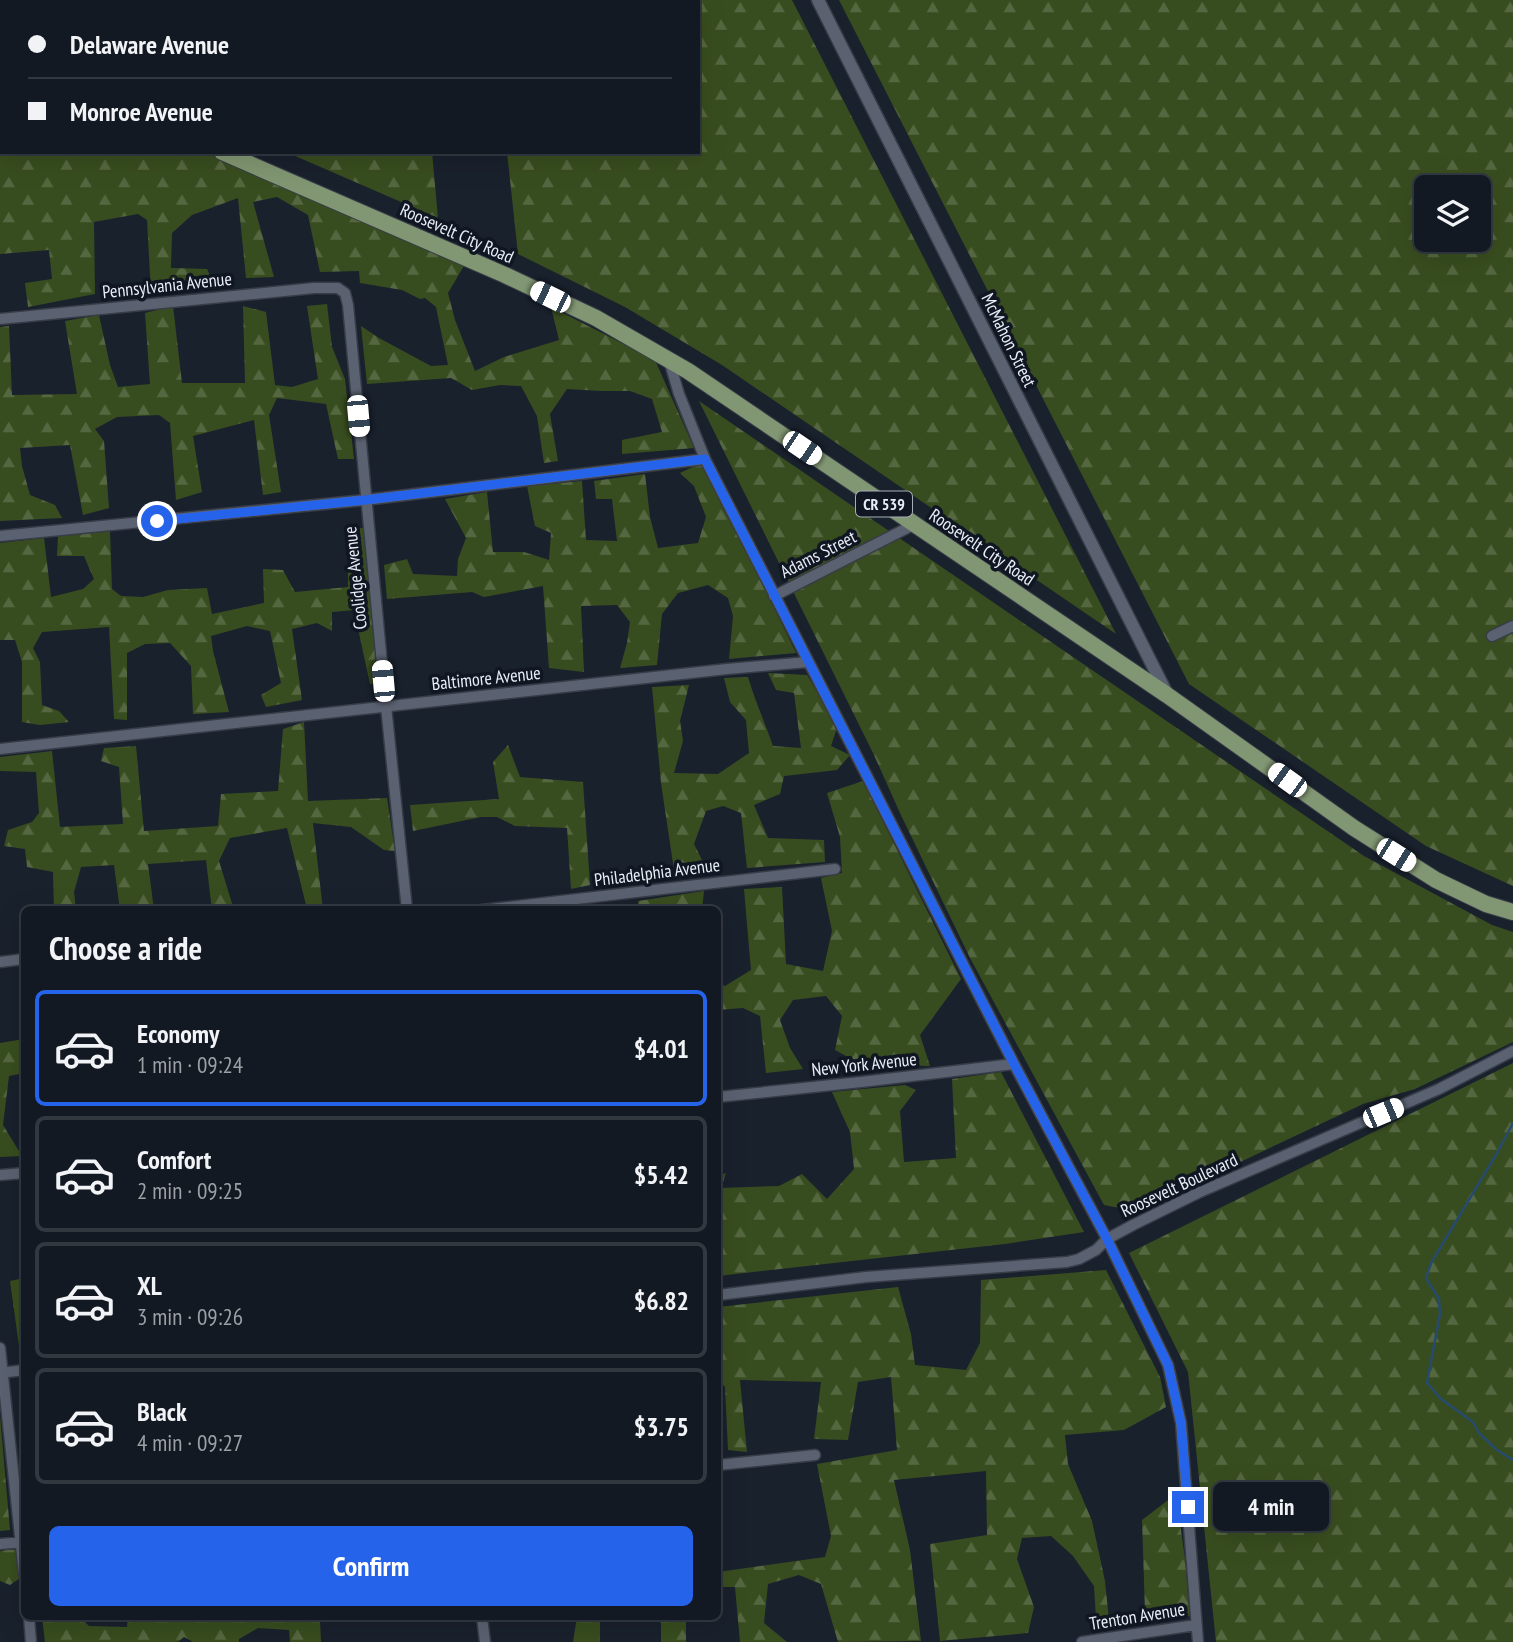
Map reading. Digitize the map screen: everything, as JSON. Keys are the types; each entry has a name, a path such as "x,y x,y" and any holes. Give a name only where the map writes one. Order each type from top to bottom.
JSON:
{"main road":[{"name":"Roosevelt City Road","path":"227,154 505,275 596,318 688,371 1167,695 1354,828 1436,880 1486,904 1513,912"}],"street":[{"name":"McMahon Street","path":"818,0 1167,695"},
{"name":"Pennsylvania Avenue","path":"0,320 314,288 338,288"},
{"name":"Coolidge Avenue","path":"338,288 345,293 348,305 407,906"},
{"path":"669,360 679,394 705,459 1014,1064 1107,1239 1168,1365 1181,1423 1198,1642"},
{"path":"0,536 365,500 705,459"},
{"name":"Adams Street","path":"774,596 915,524"},
{"path":"1492,636 1513,626"},
{"name":"Baltimore Avenue","path":"0,748 808,662"},
{"name":"Philadelphia Avenue","path":"516,906 835,869"},
{"path":"0,962 21,959"},
{"name":"Roosevelt Boulevard","path":"721,1295 866,1278 1079,1259 1096,1251 1107,1239 1133,1224 1200,1192 1439,1089 1513,1051"},
{"name":"New York Avenue","path":"721,1097 1014,1064"},
{"path":"0,1175 21,1173"},
{"path":"0,1348 21,1527"},
{"path":"1,1372 21,1370"},
{"path":"721,1465 816,1455"},
{"path":"0,1544 21,1542"},
{"path":"29,1620 31,1642"},
{"path":"482,1620 485,1642"},
{"name":"Trenton Avenue","path":"1082,1642 1196,1625"}],"green space":[{"path":"700,0 792,0 1116,634 722,365 625,307 518,254 507,154 700,154"},
{"path":"839,0 1513,0 1513,886 1426,846 1189,684"},
{"path":"0,154 209,154 465,264 448,293 455,320 475,371 504,357 559,340 551,307 655,360 694,448 622,454 622,440 662,432 652,399 630,391 567,389 550,414 558,461 544,463 537,416 521,386 500,385 472,390 451,378 367,384 361,326 431,366 448,365 436,307 425,298 420,299 402,290 360,283 359,271 320,272 308,215 277,197 253,202 274,277 246,278 238,198 192,215 172,233 171,268 207,269 213,282 151,293 147,220 138,214 94,222 95,294 28,307 25,283 52,279 49,250 0,254"},
{"path":"291,154 432,154 438,218"},
{"path":"327,304 332,347 345,379 354,459 338,459 326,404 277,398 269,415 281,492 263,495 254,420 193,436 202,492 176,500 170,423 159,415 117,417 95,429 104,441 109,508 83,515 70,445 20,448 30,495 55,505 62,518 0,521 0,327 9,326 12,395 77,394 65,321 99,315 110,365 118,387 150,384 145,313 173,306 182,383 245,383 243,306 266,312 275,385 292,387 318,379 307,306"},
{"path":"699,401 1364,856 1492,925 1513,932 1513,1042 1415,1089 1363,1104 1136,1211 1104,1205 970,958 874,755"},
{"path":"703,462 796,653 729,659 733,616 728,598 708,585 678,593 662,614 657,665 620,668 630,622 617,605 581,606 584,672 549,668 543,586 484,597 472,592 387,599 384,565 407,559 413,574 457,576 458,559 466,538 445,499 487,492 493,552 524,552 549,560 551,533 535,526 527,486 582,481 586,540 617,541 612,499 596,499 594,481 645,474 650,517 658,548 698,543 706,517 694,486 680,473"},
{"path":"363,528 379,683 370,684 354,610 332,612 332,631 317,623 292,629 302,700 266,707 261,695 281,683 270,631 247,626 211,636 229,712 193,714 191,666 170,643 145,644 127,653 127,720 114,719 109,627 42,632 33,648 40,662 42,705 59,711 69,722 40,725 22,722 22,662 15,640 0,640 0,543 44,538 51,597 83,589 94,579 84,556 57,556 58,536 110,531 112,589 121,596 143,597 168,590 207,588 212,614 264,603 263,569 283,570 295,592 348,587 348,529"},
{"path":"768,673 807,675 838,725 831,746 850,755 837,770 784,776 780,794 754,805 768,838 824,840 825,862 747,868 741,813 723,806 706,811 694,844 706,868 674,870 661,783 652,687 689,685 680,721 683,741 674,773 718,774 749,753 746,720 730,702 724,678 748,677 773,746 801,748 794,693 776,690"},
{"path":"304,722 308,801 387,798 395,851 384,850 351,827 313,823 323,906 306,906 287,828 230,838 219,861 233,906 212,906 206,860 148,864 153,906 119,906 114,865 81,867 74,892 76,906 54,906 53,872 27,867 25,849 4,846 8,830 32,822 39,813 36,772 0,771 0,757 52,751 60,827 123,824 119,767 101,761 104,748 136,746 144,831 218,826 221,794 278,791 283,729"},
{"path":"508,745 520,777 583,782 590,885 571,889 567,828 515,826 497,817 481,817 413,831 410,805 499,799 493,762"},
{"path":"863,781 961,979 920,1035 930,1066 891,1065 852,1069 848,1057 835,1050 842,1016 826,996 793,1000 780,1020 790,1048 803,1069 766,1073 760,1016 743,1008 721,1010 721,984 725,986 751,970 744,889 782,887 786,964 823,971 832,931 821,878 842,873 840,837 827,793"},
{"path":"704,891 702,906 639,906 638,901"},
{"path":"21,1040 21,1074 9,1076 3,1125 21,1156 0,1157 0,1043"},
{"path":"1513,1063 1513,1642 1216,1642 1188,1372 1129,1253"},
{"path":"1001,1072 1084,1232 1005,1244 721,1276 721,1188 779,1186 802,1174 827,1199 854,1169 850,1132 832,1092 905,1085 916,1090 900,1111 904,1162 956,1158 952,1079"},
{"path":"726,1173 721,1188 721,1175"},
{"path":"1106,1270 1160,1377 1166,1407 1124,1430 1065,1435 1068,1464 1092,1521 1105,1581 1109,1620 1096,1618 1094,1586 1073,1556 1051,1536 1022,1538 1017,1559 1034,1607 1028,1633 940,1641 930,1544 987,1535 986,1471 894,1480 910,1550 921,1641 838,1642 821,1584 799,1575 768,1584 764,1623 787,1642 740,1642 735,1587 721,1587 721,1572 825,1557 831,1536 817,1464 897,1450 891,1377 858,1382 848,1440 814,1439 821,1382 740,1380 747,1452 728,1450 725,1387 721,1382 721,1307 898,1287 911,1334 915,1365 966,1370 980,1343 981,1280"},
{"path":"21,1279 20,1353 10,1281"},
{"path":"0,1416 10,1530 0,1531"},
{"path":"1176,1494 1190,1616 1145,1611 1142,1520"},
{"path":"16,1549 20,1578 10,1585 0,1581 0,1551"},
{"path":"42,1620 83,1620 89,1626 127,1627 128,1620 331,1620 320,1621 321,1642 290,1642 289,1630 258,1628 239,1639 239,1642 193,1642 184,1637 178,1642 45,1642"},
{"path":"577,1620 600,1620 600,1642 573,1642"},
{"path":"660,1620 686,1620 686,1642 661,1642"}],"waterway":[{"path":"1513,1123 1431,1263 1426,1278 1439,1299 1440,1314 1427,1383 1441,1399 1473,1422 1479,1433 1497,1450 1513,1460"}],"route":[{"path":"157,521 365,500 705,459 1014,1064 1107,1239 1168,1365 1181,1423 1188,1507"}]}
